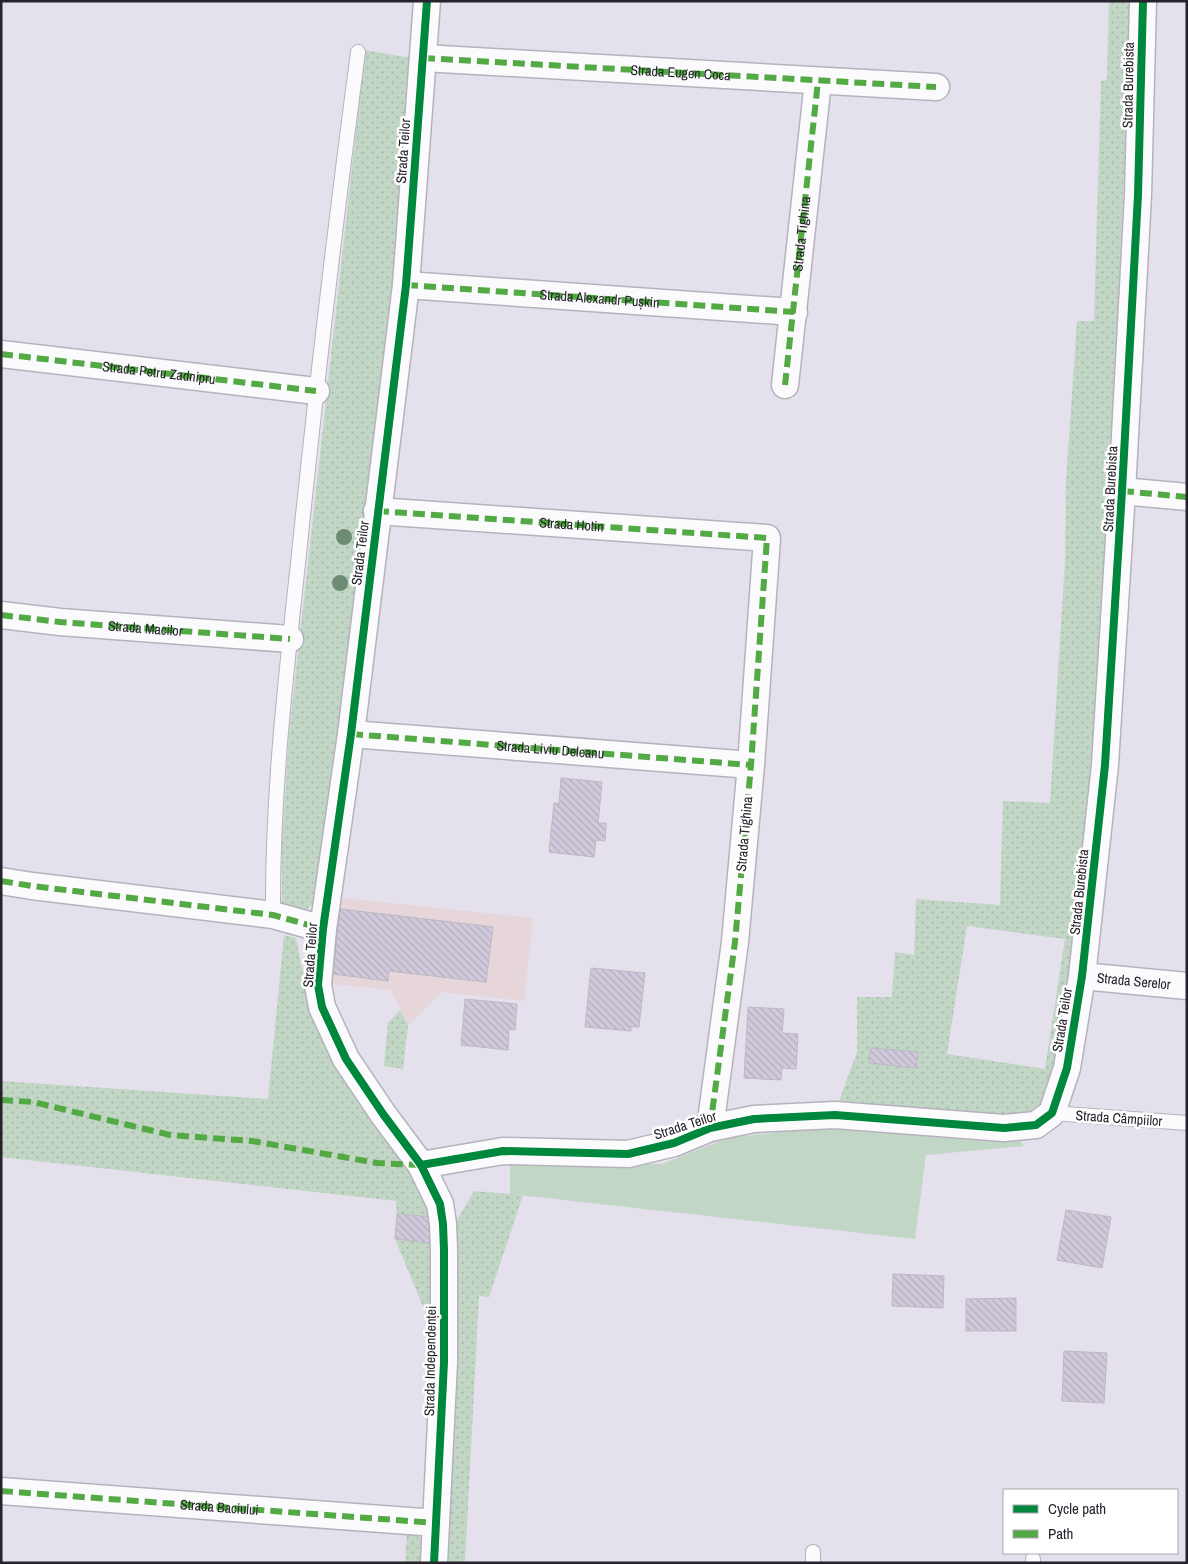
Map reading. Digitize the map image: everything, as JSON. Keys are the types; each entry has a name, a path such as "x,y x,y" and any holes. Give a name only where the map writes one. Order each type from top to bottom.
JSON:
{"street":[{"name":"Strada Teilor","path":"427,1 406,285 351,734 323,929 318,985 322,1007 346,1059 383,1114 421,1165 503,1151 628,1154 674,1143 710,1128 754,1119 835,1115 1004,1128 1036,1125 1052,1114 1068,1068 1082,976"},
{"name":"Strada Burebista","path":"1082,976 1105,766 1138,195 1143,1"},
{"name":"Strada Eugen Coca","path":"423,58 936,87"},
{"name":"Strada Tighina","path":"785,385 818,81"},
{"name":"Strada Alexandr Pușkin","path":"406,285 794,312"},
{"name":"Strada Petru Zadnipru","path":"1,354 316,391"},
{"name":"Strada Burebista","path":"1122,491 1187,497"},
{"name":"Strada Hotin","path":"377,511 767,538"},
{"name":"Strada Tighina","path":"710,1128 735,942 767,538"},
{"name":"Strada Macilor","path":"1,615 60,622 290,639"},
{"name":"Strada Liviu Deleanu","path":"351,734 750,766"},
{"name":"Strada Teilor","path":"1,881 273,915 323,929"},
{"name":"Strada Serelor","path":"1082,976 1187,986"},
{"name":"Strada Independenței","path":"421,1165 440,1204 444,1233 444,1362 434,1563"},
{"name":"Strada Baciului","path":"1,1491 436,1522"}],"lane":[{"path":"273,915 273,859 278,763 290,639 316,391 358,52"},
{"name":"Strada Câmpiilor","path":"1052,1114 1187,1123"}],"shaded area":[{"path":"341,898 533,918 524,1001 441,992 408,1025 391,990 332,984"}],"green space":[{"path":"1109,1 1132,1 1098,741 1059,1072 1039,1109 1019,1119 838,1104 857,1052 857,997 892,997 895,952 914,955 916,899 1000,905 1003,801 1050,803 1065,561 1066,481 1077,321 1094,321 1101,81 1107,80","holes":["967,926 1065,939 1045,1069 947,1054"]},
{"path":"365,50 411,58 394,281 319,898 304,912 282,909 282,844 289,734"},
{"path":"284,935 296,938 305,983 324,1046 429,1202 433,1217 397,1214 396,1201 1,1157 1,1081 268,1099"},
{"path":"400,1010 408,1025 403,1069 384,1066 388,1023"},
{"path":"868,1127 1018,1139 1024,1146 926,1155 915,1239 510,1194 510,1161 662,1164 728,1138 814,1128"},
{"path":"474,1191 523,1195 489,1297 479,1296 465,1563 444,1563 457,1220"},
{"path":"395,1239 430,1243 435,1306 427,1316"},
{"path":"407,1532 424,1539 422,1563 405,1563"}],"building":[{"path":"561,778 602,782 598,823 606,823 605,841 596,840 594,857 549,852 554,803 559,804"},
{"path":"340,909 493,927 486,982 389,971 388,981 333,974"},
{"path":"591,968 645,973 639,1027 631,1027 631,1031 585,1027"},
{"path":"465,999 517,1004 515,1030 509,1029 508,1050 461,1045"},
{"path":"748,1007 784,1009 782,1033 798,1034 796,1069 782,1068 781,1080 744,1078"},
{"path":"871,1048 918,1052 916,1068 869,1063"},
{"path":"1066,1210 1111,1217 1102,1268 1057,1260"},
{"path":"397,1214 433,1217 430,1243 395,1239"},
{"path":"893,1274 944,1276 943,1308 892,1306"},
{"path":"1016,1298 1016,1331 966,1331 966,1299"},
{"path":"1064,1351 1107,1353 1104,1403 1062,1401"}],"marked path":[{"path":"423,58 936,87"},
{"path":"785,385 818,81"},
{"path":"406,285 794,312"},
{"path":"1,354 316,391"},
{"path":"1122,491 1187,497"},
{"path":"377,511 767,538 751,765 735,942 710,1128"},
{"path":"1,615 60,622 290,639"},
{"path":"351,734 751,765"},
{"path":"1,881 273,915 323,929"},
{"path":"1,1100 33,1102 170,1135 252,1141 377,1163 421,1165"},
{"path":"1,1491 436,1523"}],"cycle path":[{"path":"427,1 406,285 351,734 323,929 318,985 322,1007 346,1059 383,1114 421,1165 440,1204 444,1250 444,1362 434,1563"},
{"path":"421,1165 503,1151 628,1154 674,1143 710,1128 754,1119 835,1115 1004,1128 1036,1125 1052,1113 1067,1068 1082,976 1105,765 1138,195 1143,1"}]}
